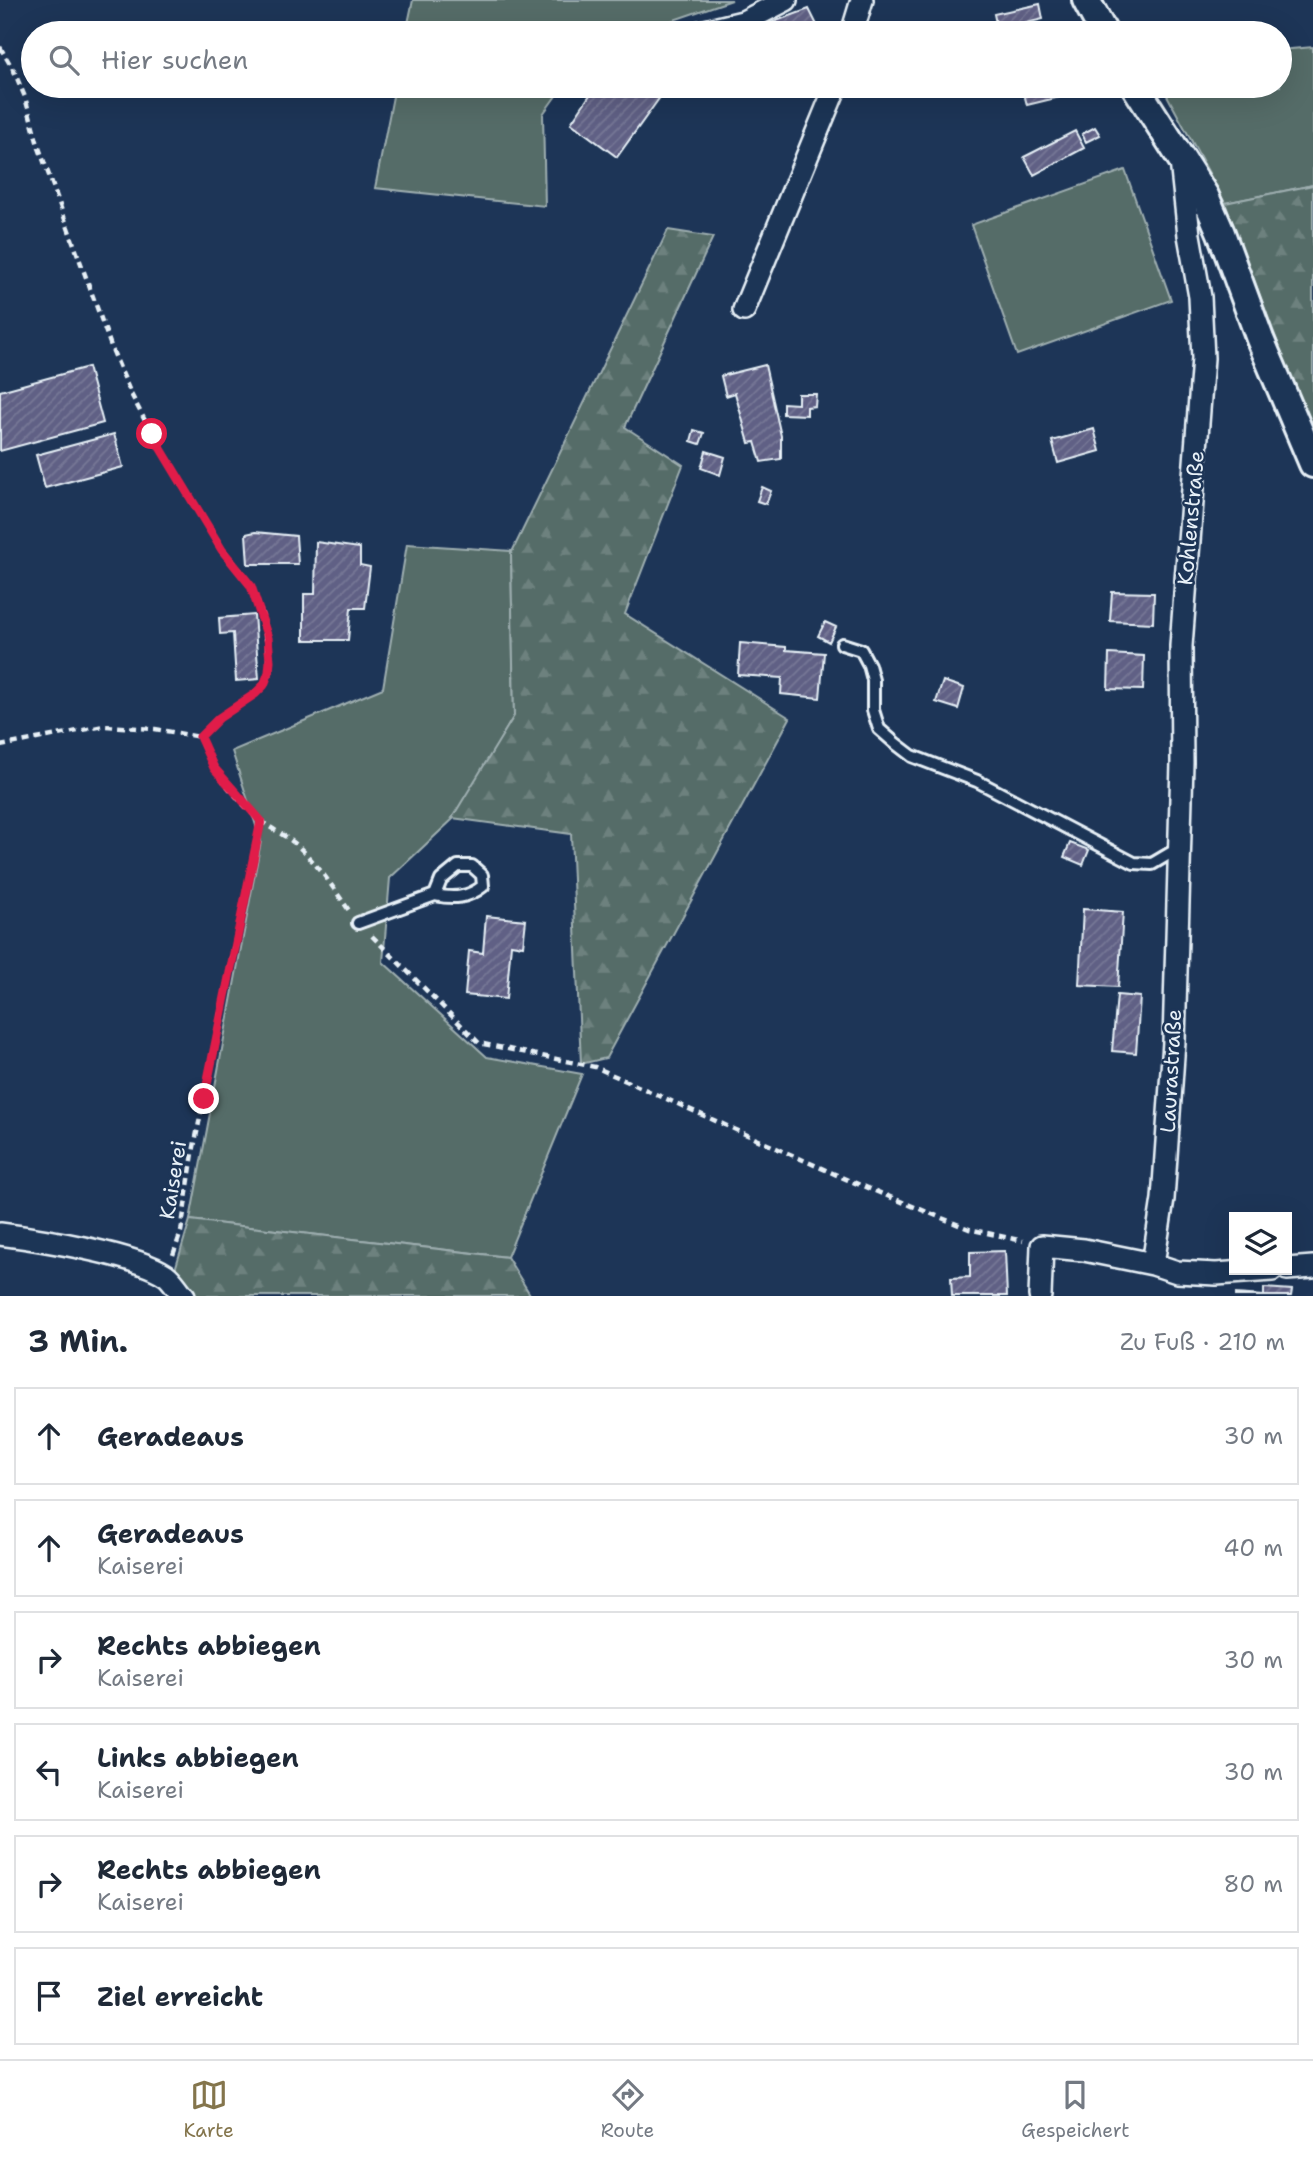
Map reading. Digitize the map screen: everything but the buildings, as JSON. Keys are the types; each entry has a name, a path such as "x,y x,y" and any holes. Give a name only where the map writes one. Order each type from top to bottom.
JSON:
{"street":[{"path":"745,21 786,0"},
{"path":"856,21 862,0"},
{"path":"1086,0 1097,21"},
{"path":"744,310 831,98"},
{"name":"Kohlenstraße","path":"1143,98 1205,196 1260,339 1313,464"},
{"name":"Kohlenstraße","path":"1179,878 1181,646 1203,358 1200,297 1189,235 1181,159"},
{"name":"Laurastraße","path":"1153,1264 1163,1199 1172,1081 1179,878"},
{"path":"0,1234 135,1262 166,1276 184,1296"},
{"path":"1040,1296 1042,1246 1084,1250 1153,1264 1177,1272 1229,1273"},
{"path":"1292,1269 1313,1267"}],"lane":[{"path":"842,644 862,650 873,680 873,709 879,729 912,756 976,781 1134,863 1152,864 1180,847"},
{"path":"358,923 435,895"}],"path":[{"path":"0,47 21,89"},
{"path":"0,746 104,726 155,729 200,737 219,718 264,685 270,661 262,615 251,586 222,550 142,416 124,377 38,145 24,98"},
{"name":"Kaiserei","path":"166,1276 181,1232 194,1147 261,821 214,768 200,737"},
{"path":"479,1043 595,1066 848,1180 969,1229 1042,1246"}],"green space":[{"path":"413,0 732,0 671,21 409,21"},
{"path":"1313,47 1313,185 1225,203 1168,98 1292,98 1292,49"},
{"path":"393,98 554,98 543,114 545,206 375,188"},
{"path":"1125,170 1171,300 1017,355 971,225"},
{"path":"1313,185 1313,422 1307,420 1225,203"},
{"path":"668,230 713,237 625,427 683,465 625,614 790,718 606,1058 581,1064 571,834 452,818 514,716 511,554"},
{"path":"407,544 511,551 514,716 454,818 390,878 383,962 487,1057 582,1074 507,1257 190,1220 261,841 232,751 383,688"},
{"path":"190,1220 507,1257 531,1296 167,1296"}],"route":[{"path":"152,434 222,550 251,586 268,638 270,661 264,685 219,718 200,737 214,768 261,821 204,1099"}]}
